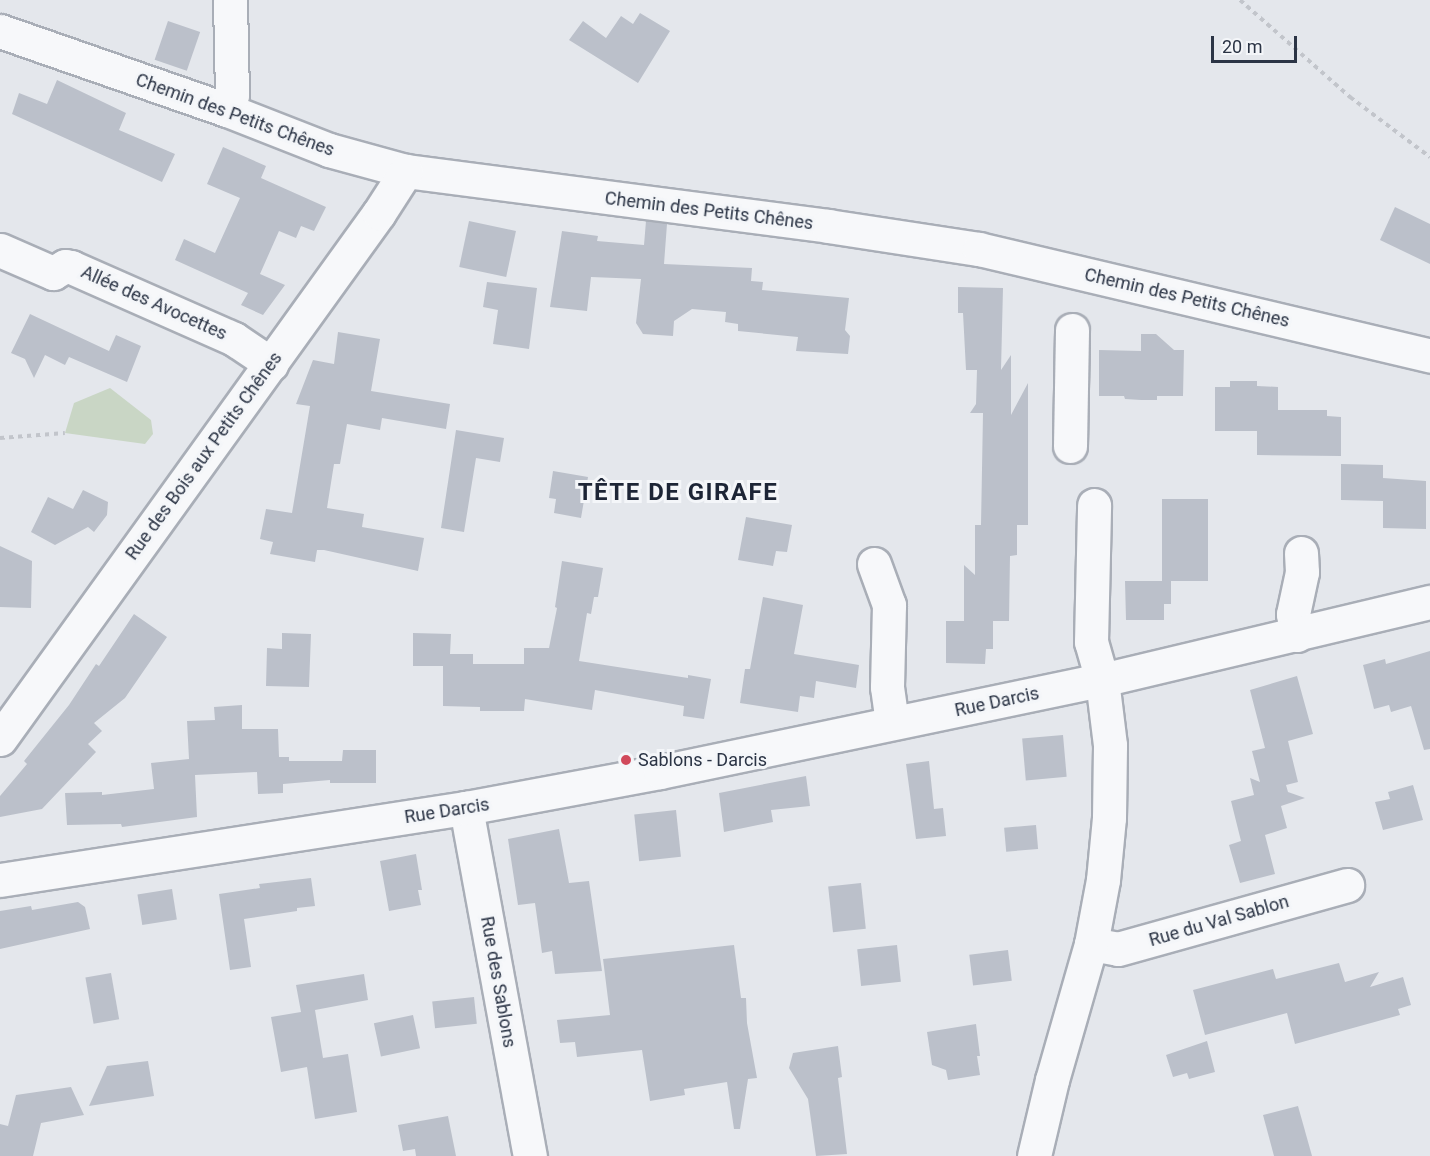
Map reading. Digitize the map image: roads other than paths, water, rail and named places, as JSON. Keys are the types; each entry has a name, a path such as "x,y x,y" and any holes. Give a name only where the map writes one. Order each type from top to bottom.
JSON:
{"street":[{"path":"227,110 232,95 230,0"},
{"name":"Chemin des Petits Chênes","path":"0,31 227,110 329,150 406,171 828,226 979,249 1430,356"},
{"name":"Rue des Bois aux Petits Chênes","path":"0,739 271,364 406,171"},
{"name":"Allée des Avocettes","path":"0,250 53,273 65,266 71,267 234,339 271,364"},
{"path":"1070,446 1072,330"},
{"path":"1034,1156 1052,1080 1090,944 1103,880 1109,818 1110,745 1101,680 1091,642 1094,505"},
{"path":"1297,635 1293,614 1302,572 1301,553"},
{"path":"874,564 889,605 887,687 892,723"},
{"name":"Rue Darcis","path":"0,880 466,808 1101,680 1430,602"},
{"name":"Rue des Sablons","path":"466,808 530,1156"},
{"name":"Rue du Val Sablon","path":"1090,944 1118,949 1347,885"}],"place":[{"name":"Sablons - Darcis","path":"626,760"}],"district":[{"name":"TÊTE DE GIRAFE","path":"678,493"}]}
